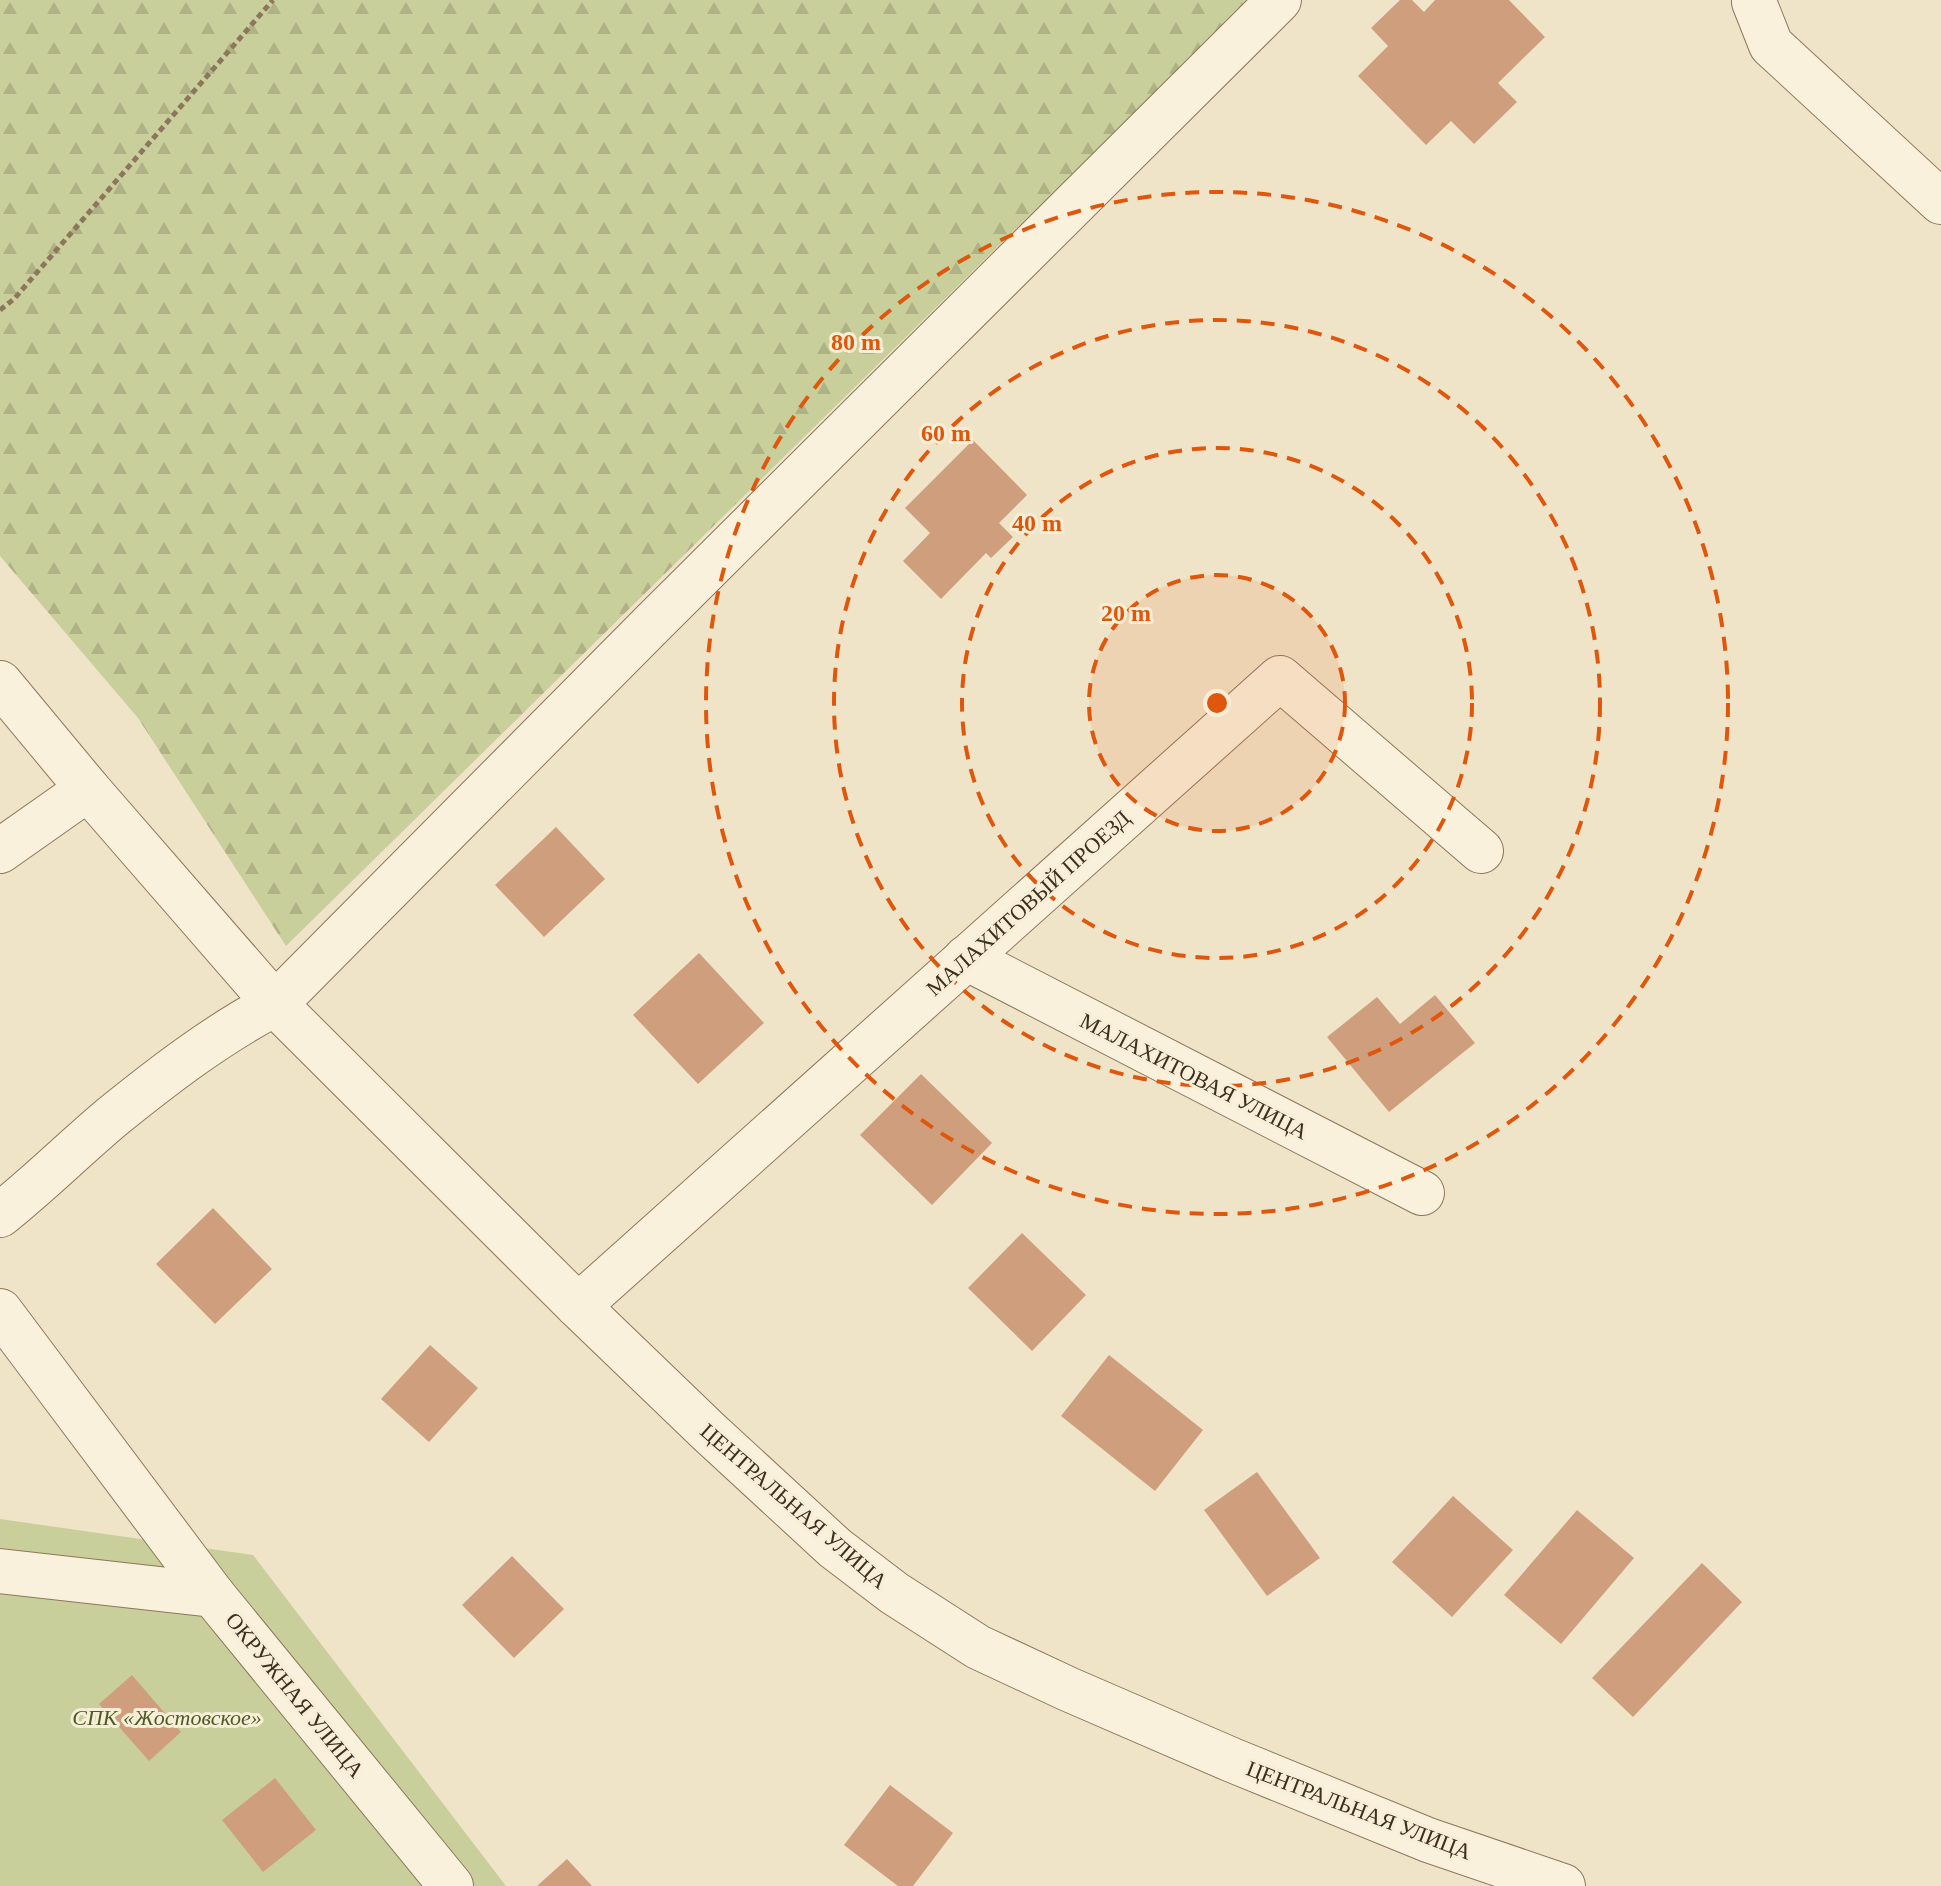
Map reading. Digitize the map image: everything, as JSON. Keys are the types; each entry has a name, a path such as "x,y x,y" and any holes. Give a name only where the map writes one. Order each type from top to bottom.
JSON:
{"street":[{"path":"0,1215 112,1117 185,1060 241,1022 275,1004 640,635 1279,0"},
{"path":"1755,1 1771,45 1941,202"},
{"name":"МАЛАХИТОВЫЙ ПРОЕЗД","path":"578,1306 1280,678 1481,851"},
{"name":"ЦЕНТРАЛЬНАЯ УЛИЦА","path":"0,683 275,1004 578,1306 835,1548 894,1593 978,1647 1068,1689 1428,1840 1563,1886"},
{"path":"0,851 88,789"},
{"name":"МАЛАХИТОВАЯ УЛИЦА","path":"966,958 1422,1193"},
{"path":"0,1311 213,1595"},
{"name":"ОКРУЖНАЯ УЛИЦА","path":"0,1571 213,1595 451,1886"}],"path":[{"path":"0,310 14,299 273,0"}],"green space":[{"path":"0,0 1249,0 286,946 138,718 0,556"},
{"name":"СПК «Жостовское»","path":"0,1519 253,1555 506,1886 0,1886"}],"building":[{"path":"1400,0 1412,0 1424,12 1435,0 1509,0 1545,37 1498,83 1517,102 1474,144 1451,121 1426,145 1358,76 1388,46 1371,28"},
{"path":"973,440 1027,495 999,523 1013,537 991,558 986,553 941,599 903,561 930,533 905,508"},
{"path":"556,827 605,879 544,937 495,885"},
{"path":"699,953 764,1023 698,1084 633,1015"},
{"path":"1435,995 1475,1043 1389,1112 1327,1037 1377,997 1400,1024"},
{"path":"921,1074 992,1143 932,1205 860,1135"},
{"path":"213,1208 272,1269 215,1324 156,1264"},
{"path":"1022,1233 1086,1295 1032,1351 968,1288"},
{"path":"430,1345 478,1388 429,1442 381,1399"},
{"path":"1109,1355 1203,1430 1155,1491 1061,1416"},
{"path":"1257,1472 1320,1558 1267,1596 1204,1510"},
{"path":"1453,1496 1513,1550 1452,1617 1392,1562"},
{"path":"1577,1510 1634,1558 1561,1644 1504,1595"},
{"path":"512,1556 564,1609 514,1658 462,1605"},
{"path":"1702,1563 1742,1602 1633,1717 1592,1678"},
{"path":"132,1675 181,1732 149,1761 99,1704"},
{"path":"275,1778 316,1830 263,1872 222,1820"},
{"path":"890,1785 953,1833 913,1886 898,1886 844,1845"},
{"path":"567,1859 592,1886 537,1886"}]}
